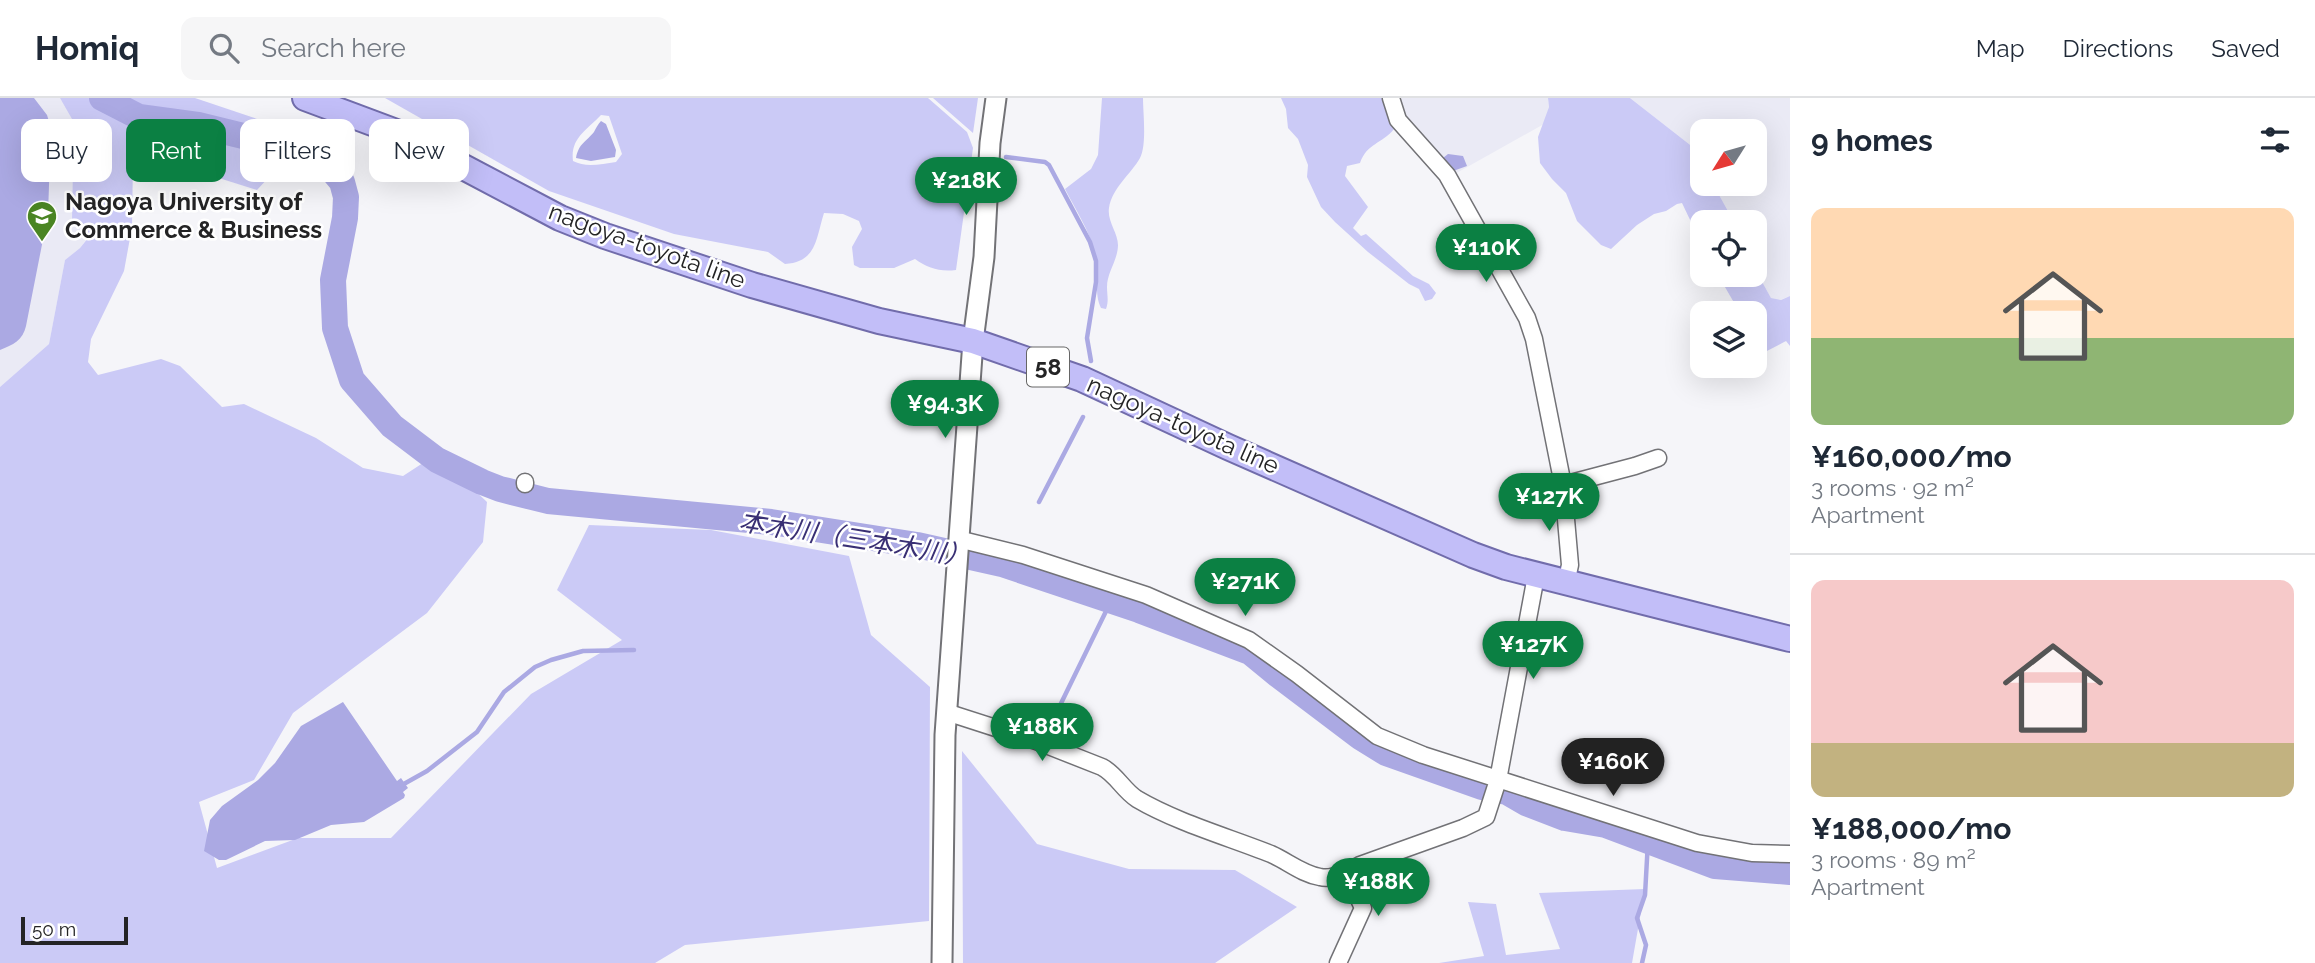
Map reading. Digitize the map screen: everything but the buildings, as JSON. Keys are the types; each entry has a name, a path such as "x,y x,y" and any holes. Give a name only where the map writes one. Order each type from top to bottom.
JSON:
{"main road":[{"name":"nagoya-toyota line","path":"305,98 399,133 560,218 605,236 765,289 879,321 973,341 1082,379 1473,555 1536,576 1790,639"}],"street":[{"path":"942,963 946,712 973,341 984,257 990,143 996,98"},
{"path":"1391,98 1398,120 1447,175 1527,318 1534,339 1563,485 1570,565 1566,583"},
{"path":"1563,485 1658,458"},
{"path":"958,540 1034,558 1135,591 1249,640 1377,736 1423,755 1715,847 1752,853 1790,854"},
{"path":"946,712 1036,741 1102,767 1127,793 1156,810 1239,841 1312,875 1323,878 1347,873 1486,817 1497,780 1536,576"},
{"path":"1338,963 1363,908 1347,873"}],"shaded area":[{"name":"Nagoya University of Commerce & Business","path":"0,98 60,98 72,119 21,119 21,182 73,182 72,220 88,237 80,248 65,260 49,344 0,387"},
{"path":"0,98 34,98 48,119 21,119 21,182 49,182 48,214 26,326 17,341 0,350"},
{"path":"60,98 195,98 257,119 240,119 240,182 264,182 257,190 226,180 226,119 126,119 126,182 133,182 132,227 124,271 91,339 88,362 98,375 161,359 180,366 222,407 244,404 316,438 363,468 403,476 426,461 469,485 487,502 483,542 427,613 293,713 254,780 199,802 217,868 298,838 391,838 531,694 622,640 557,590 589,525 711,530 849,556 871,635 930,687 929,921 685,945 655,963 0,963 0,387 49,344 65,260 88,238 72,220 73,182 112,182 112,119 72,119"},
{"path":"385,98 928,98 967,132 973,148 956,270 934,269 915,259 894,268 860,268 854,265 852,247 862,229 859,221 843,214 824,213 817,240 809,254 796,262 785,264 768,252 674,234 549,191 469,146 469,119 422,119","holes":["601,115 609,116 622,154 616,162 588,165 573,161 577,140"]},
{"path":"933,98 978,98 973,133"},
{"path":"1102,98 1143,98 1144,129 1140,158 1118,188 1109,208 1118,245 1107,282 1106,309 1101,308 1099,302 1093,245 1065,189 1091,169 1098,155"},
{"path":"1281,98 1384,98 1394,129 1367,151 1360,163 1347,166 1345,176 1368,207 1353,228 1361,236 1366,234 1413,276 1429,284 1436,293 1432,299 1425,301 1419,289 1368,252 1321,207 1307,177 1308,165 1298,139 1288,128 1286,109"},
{"path":"1395,98 1548,98 1549,107 1544,124 1453,175 1401,116"},
{"path":"1548,98 1630,98 1690,145 1690,196 1720,196 1727,210 1690,210 1690,220 1682,203 1677,204 1637,225 1611,249 1601,245 1577,221 1566,193 1540,163 1538,137 1549,107"},
{"path":"1630,98 1790,98 1790,296 1780,300 1771,298 1765,287 1767,210 1727,210 1720,196 1768,196 1768,119 1690,119 1690,145"},
{"path":"601,121 606,124 616,150 615,157 591,161 576,158 581,146"},
{"path":"1448,154 1463,156 1467,166 1453,171 1443,158"},
{"path":"1725,287 1765,287 1771,298 1781,300 1790,296 1790,346 1786,341 1767,351 1767,301 1733,301"},
{"path":"343,702 397,781 401,778 408,788 403,792 404,798 364,822 331,825 295,840 265,841 226,860 219,860 204,851 210,820 222,806 258,780 275,763 301,726"},
{"path":"962,751 1037,844 1129,869 1235,870 1297,907 1215,963 963,963"},
{"path":"1645,889 1632,963 1439,963 1484,956 1468,902 1496,904 1506,955 1560,949 1539,893"}],"waterway":[{"name":"本木川（三本木川）","path":"102,98 139,117 198,125 300,150 332,170 342,182 346,197 345,218 333,280 335,328 352,380 392,426 437,460 482,482 548,501 771,522 917,545 1002,564 1139,610 1250,652 1360,737 1386,753 1482,787 1507,792 1526,803 1565,818 1606,825 1715,866 1790,872"},
{"path":"1006,157 1045,162 1049,165 1090,242 1096,261 1096,282 1087,338 1091,361"},
{"path":"1039,502 1083,417"},
{"path":"1018,725 1044,734 1047,732 1111,601"},
{"path":"402,785 427,771 477,732 504,692 535,667 583,651 634,650"},
{"path":"1642,963 1646,945 1637,918 1645,895 1648,841"}],"place":[{"name":"Nagoya University of Commerce & Business","path":"42,243"}]}
